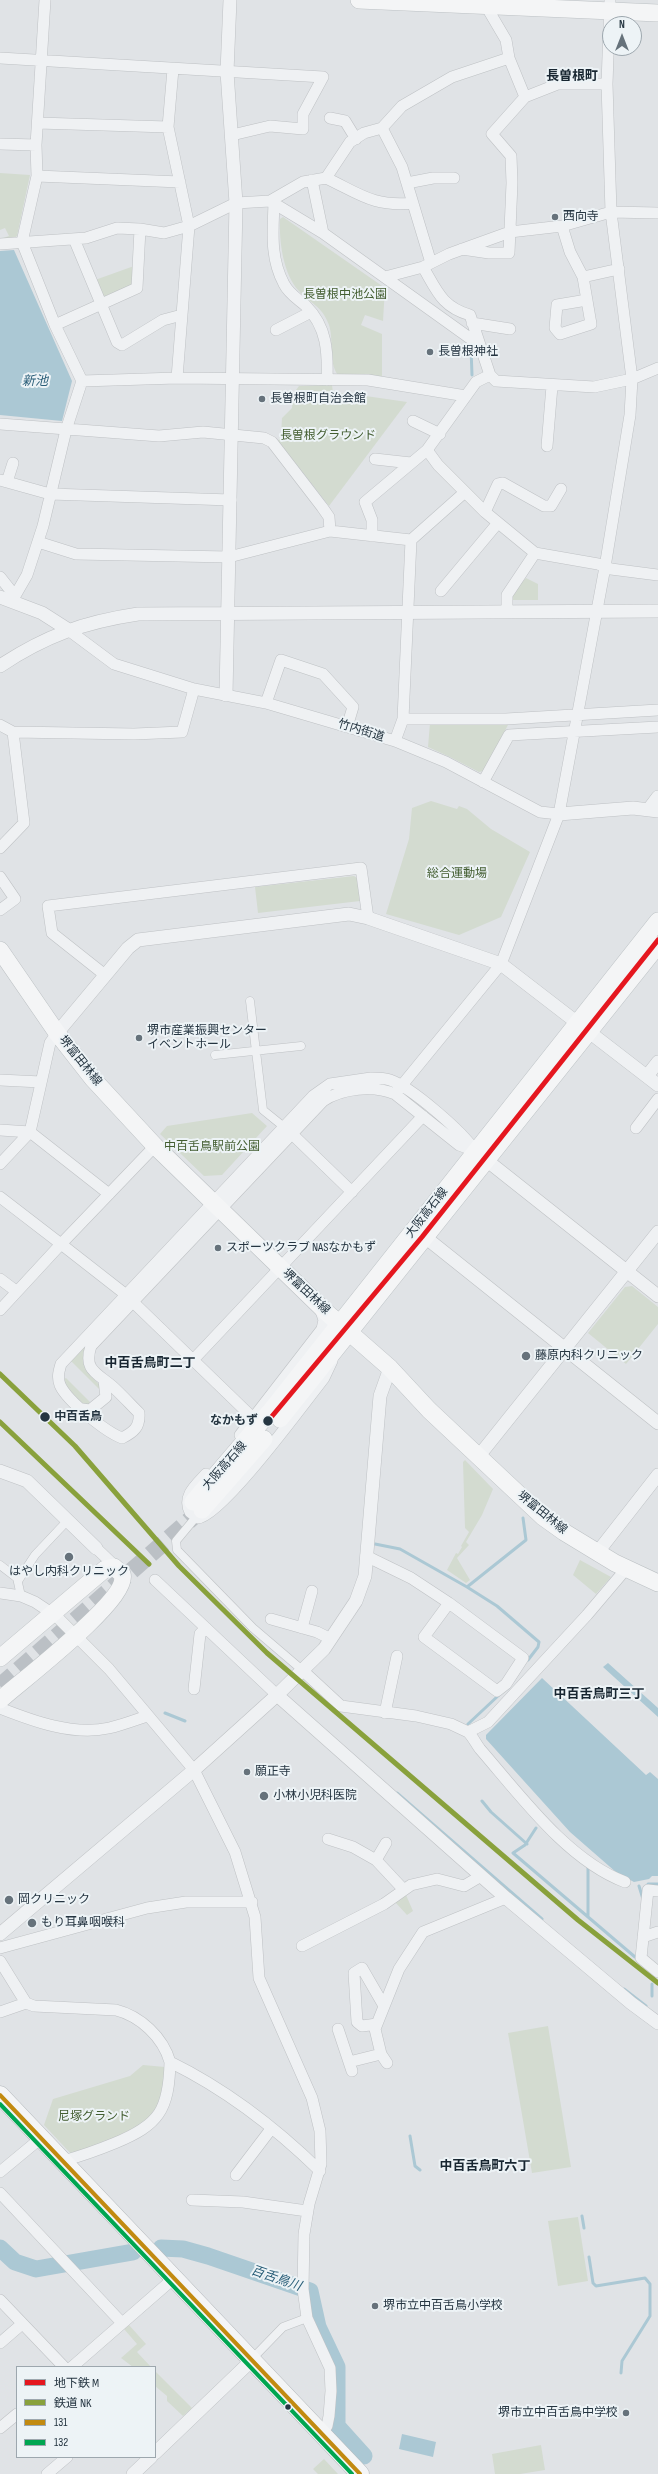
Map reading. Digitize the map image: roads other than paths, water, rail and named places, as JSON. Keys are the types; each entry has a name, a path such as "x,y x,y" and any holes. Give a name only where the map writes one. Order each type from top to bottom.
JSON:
{"highway":[{"path":"0,2095 173,2279 360,2474"}],"main road":[{"path":"359,0 658,13"},
{"path":"610,10 658,22"},
{"name":"大阪高石線","path":"197,1510 259,1445 335,1351 345,1327 584,1027 658,922"},
{"name":"大阪高石線","path":"584,1027 658,945"},
{"name":"堺富田林線","path":"0,950 57,1033 93,1079 155,1146 217,1204 280,1267 390,1368 429,1410 543,1517 597,1553 658,1584"},
{"name":"大阪高石線","path":"197,1510 249,1438 425,1237 481,1156"},
{"path":"0,1658 109,1567 114,1567 120,1572 123,1582 113,1599 76,1635 0,1700"}],"street":[{"path":"9,598 27,575 38,542 66,430 82,380 55,325 22,242 37,176 36,145 45,0"},
{"path":"226,695 234,379 236,204 227,72 230,0"},
{"path":"486,6 506,40 509,58 525,97"},
{"path":"399,1090 501,964 559,814 605,566 630,415 632,379 611,212 607,84 610,10"},
{"path":"0,58 323,77 303,114 303,129 270,126 232,136"},
{"path":"326,178 350,142 364,133 382,128 402,106 452,77 509,58"},
{"path":"173,69 168,127 189,226 177,378"},
{"path":"462,249 489,253 509,253 512,183 511,156 492,134 525,97 558,84 607,84"},
{"path":"330,118 344,121 356,139"},
{"path":"38,122 168,127"},
{"path":"382,128 396,151 407,183 413,202 427,265 442,298 455,310 470,315 478,344 490,375 496,382 594,387 632,379 658,368"},
{"path":"0,144 36,145"},
{"path":"37,176 180,182"},
{"path":"0,244 86,238 117,228 140,228 164,233 189,226 236,204 272,202 303,182 326,178 366,199 383,204 413,202"},
{"path":"407,183 433,178 454,178"},
{"path":"312,180 323,233"},
{"path":"272,202 323,233 478,344"},
{"path":"272,202 273,252 284,285 311,312 323,331 327,350 326,380"},
{"path":"385,277 427,265 462,249 510,232 562,226 611,212 658,213"},
{"path":"562,226 570,252 583,277 587,300"},
{"path":"55,325 137,288 140,228"},
{"path":"74,239 117,342 122,345 163,320 182,315"},
{"path":"583,277 619,269"},
{"path":"276,330 311,312"},
{"path":"472,323 510,329"},
{"path":"372,536 372,520 365,502 427,450 476,382 490,375"},
{"path":"82,380 177,378 368,380 466,396"},
{"path":"547,446 552,386"},
{"path":"413,421 440,434"},
{"path":"0,424 159,436 203,432 264,438 272,442 322,507 329,517 330,532"},
{"path":"427,450 438,465 497,524 535,553 658,575"},
{"path":"375,460 411,463"},
{"path":"13,463 4,481 50,494 231,500"},
{"path":"485,512 498,484 503,483 544,506 551,506 561,489"},
{"path":"394,741 403,719 411,540 465,492"},
{"path":"441,591 497,524"},
{"path":"38,542 76,554 229,557 330,532 411,540"},
{"path":"507,612 507,595 535,553"},
{"path":"0,577 9,598 42,613 67,629"},
{"path":"0,666 23,651 67,629 112,618 138,614 658,611"},
{"name":"竹内街道","path":"67,629 114,664 194,689 266,703 394,741 446,762 540,812 559,814 653,810"},
{"path":"266,703 281,660 323,674 353,707 347,727"},
{"path":"0,725 13,732 134,734 182,732 194,689"},
{"path":"403,719 506,719 658,710"},
{"path":"483,782 509,735 658,727"},
{"path":"0,848 24,823 13,732"},
{"path":"653,810 658,797"},
{"path":"105,975 52,933 48,906 361,868 368,918"},
{"path":"0,877 15,899 0,910"},
{"path":"0,1164 30,1132 50,1043 105,975 138,940 151,937 349,914 368,918 501,964 658,1085"},
{"path":"250,1001 263,1110 288,1130 352,1192"},
{"path":"215,1055 301,1046"},
{"path":"647,1076 658,1062"},
{"path":"129,1298 91,1346 88,1355 92,1371 104,1380 139,1413 139,1421 134,1432 122,1438 111,1434 82,1409 60,1385 58,1375 61,1364 129,1298 288,1130 313,1096 330,1084 340,1081 382,1078 466,1137 481,1156"},
{"path":"0,1080 41,1082"},
{"path":"399,1090 423,1116 459,1145 481,1156 658,1296"},
{"path":"636,1128 658,1099"},
{"path":"193,1360 423,1116"},
{"path":"0,1130 30,1132 109,1194"},
{"path":"0,1310 16,1291 155,1146"},
{"path":"0,1197 129,1298 253,1418"},
{"path":"478,1457 658,1232"},
{"path":"425,1237 658,1422"},
{"path":"0,1279 16,1291"},
{"path":"320,1305 324,1320 322,1329 253,1418 189,1494 188,1508 197,1510 176,1541 178,1550 253,1628 341,1706 416,1716 449,1723 468,1732 480,1749 548,1826 583,1859 609,1876 625,1882"},
{"path":"0,1934 194,1770 277,1695 331,1639 356,1601 362,1587 380,1396 390,1368"},
{"path":"82,1409 90,1410 106,1397 104,1380"},
{"path":"0,1471 27,1481 120,1572"},
{"path":"597,1553 658,1475"},
{"path":"18,1581 35,1555 68,1520"},
{"path":"96,1548 103,1563 97,1576"},
{"path":"366,1556 411,1578 450,1603 523,1658 506,1684 497,1691 424,1637 450,1603"},
{"path":"0,1565 18,1581 21,1596"},
{"path":"480,1749 480,1734 488,1722 587,1615 626,1569"},
{"path":"155,1580 277,1695 481,1876 631,2003 658,2023"},
{"path":"302,1628 312,1591"},
{"path":"0,1593 21,1596 35,1602 52,1614 76,1635 109,1669 194,1770 235,1852 252,1902 257,1936 259,1978 312,2098 321,2146 320,2171 307,2211 304,2234 303,2287 307,2318 330,2368 332,2391 329,2416 327,2426 321,2433"},
{"path":"271,1619 317,1632 331,1639"},
{"path":"194,1689 200,1634 206,1628"},
{"path":"385,1713 397,1656"},
{"path":"0,1708 44,1723 73,1729 110,1728 147,1716"},
{"path":"468,1732 488,1722"},
{"path":"328,1839 353,1846 376,1860 404,1890"},
{"path":"376,1860 386,1843"},
{"path":"302,1946 343,1927 384,1904 411,1884 430,1879 437,1879 464,1886 481,1876"},
{"path":"658,1891 648,1890 641,1958 658,1972"},
{"path":"338,2029 351,2066 384,2059 375,2029 399,1969 423,1932 506,1898"},
{"path":"0,1948 147,1908 186,1902 252,1902"},
{"path":"644,1937 658,1932"},
{"path":"0,1961 26,2002"},
{"path":"377,2024 362,2026 356,2022 354,1973 362,1968 384,2006"},
{"path":"0,2012 26,2002 41,2006 116,2010 128,2013 137,2018 158,2038 168,2054 170,2062 167,2095 161,2110 150,2125 130,2137 63,2161"},
{"path":"170,2062 220,2092 270,2129 282,2135 320,2171"},
{"path":"236,2175 270,2129"},
{"path":"0,2172 41,2138"},
{"path":"0,2193 122,2323"},
{"path":"192,2200 243,2202 307,2211"},
{"path":"73,2366 173,2279"},
{"path":"0,2300 63,2366"},
{"path":"157,2447 251,2361 282,2327 307,2318"},
{"path":"0,2343 22,2324"},
{"path":"0,2428 16,2415"},
{"path":"47,2474 66,2458"},
{"path":"133,2474 150,2458"}],"water":[{"name":"新池","path":"14,250 72,381 62,421 0,415 0,251"},
{"path":"608,1663 658,1708 658,1717 603,1667"},
{"path":"542,1678 646,1775 650,1772 658,1779 658,1876 652,1876 649,1879 634,1882 617,1873 570,1832 486,1739 486,1735"},
{"path":"402,2434 436,2442 433,2457 399,2449"}],"waterway":[{"path":"471,348 472,375"},
{"path":"523,1518 526,1540 467,1587 497,1606 539,1642 538,1647 528,1660"},
{"path":"375,1544 400,1549 467,1587"},
{"path":"468,1724 499,1695"},
{"path":"165,1713 185,1721"},
{"path":"397,1793 542,1919"},
{"path":"482,1801 491,1812 527,1844"},
{"path":"536,1828 525,1845 513,1853 635,1957"},
{"path":"588,1867 588,1917"},
{"path":"648,1884 658,1884"},
{"path":"639,1886 643,1899"},
{"path":"652,1984 652,1996"},
{"path":"624,1989 646,2006"},
{"path":"410,2136 415,2166 420,2170"},
{"path":"582,2216 584,2228"},
{"name":"百舌鳥川","path":"0,2248 15,2262 36,2269 133,2252"},
{"name":"百舌鳥川","path":"161,2248 183,2249 208,2256 310,2291 318,2327 337,2367 337,2426 364,2456"},
{"path":"589,2257 593,2283 596,2286 645,2278 650,2284 650,2316 622,2361 621,2373"}],"tunnel":[{"path":"0,1686 200,1511"}],"metro line":[{"name":"M","path":"268,1421 422,1237 658,940"}],"rail line":[{"name":"NK","path":"0,1374 75,1446 179,1566 267,1653 578,1920 658,1983"},
{"name":"NK","path":"0,1422 149,1564"}],"place":[{"name":"西向寺","path":"555,217"},
{"name":"長曽根神社","path":"430,352"},
{"name":"長曽根町自治会館","path":"262,399"},
{"name":"堺市産業振興センター イベントホール","path":"139,1038"},
{"name":"スポーツクラブ NASなかもず","path":"218,1248"},
{"name":"藤原内科クリニック","path":"526,1356"},
{"name":"中百舌鳥","path":"45,1417"},
{"name":"なかもず","path":"268,1421"},
{"name":"はやし内科クリニック","path":"69,1557"},
{"name":"願正寺","path":"247,1772"},
{"name":"小林小児科医院","path":"264,1796"},
{"name":"岡クリニック","path":"9,1900"},
{"name":"もり耳鼻咽喉科","path":"32,1923"},
{"name":"堺市立中百舌鳥小学校","path":"375,2306"},
{"name":"堺市立中百舌鳥中学校","path":"626,2413"}],"district":[{"name":"長曽根町","path":"572,77"},
{"name":"中百舌鳥町二丁","path":"150,1364"},
{"name":"中百舌鳥町三丁","path":"599,1695"},
{"name":"中百舌鳥町六丁","path":"485,2167"}],"park label":[{"name":"長曽根中池公園","path":"345,295"},
{"name":"長曽根グラウンド","path":"328,436"},
{"name":"総合運動場","path":"457,874"},
{"name":"中百舌鳥駅前公園","path":"212,1147"},
{"name":"尼塚グランド","path":"94,2117"}]}
